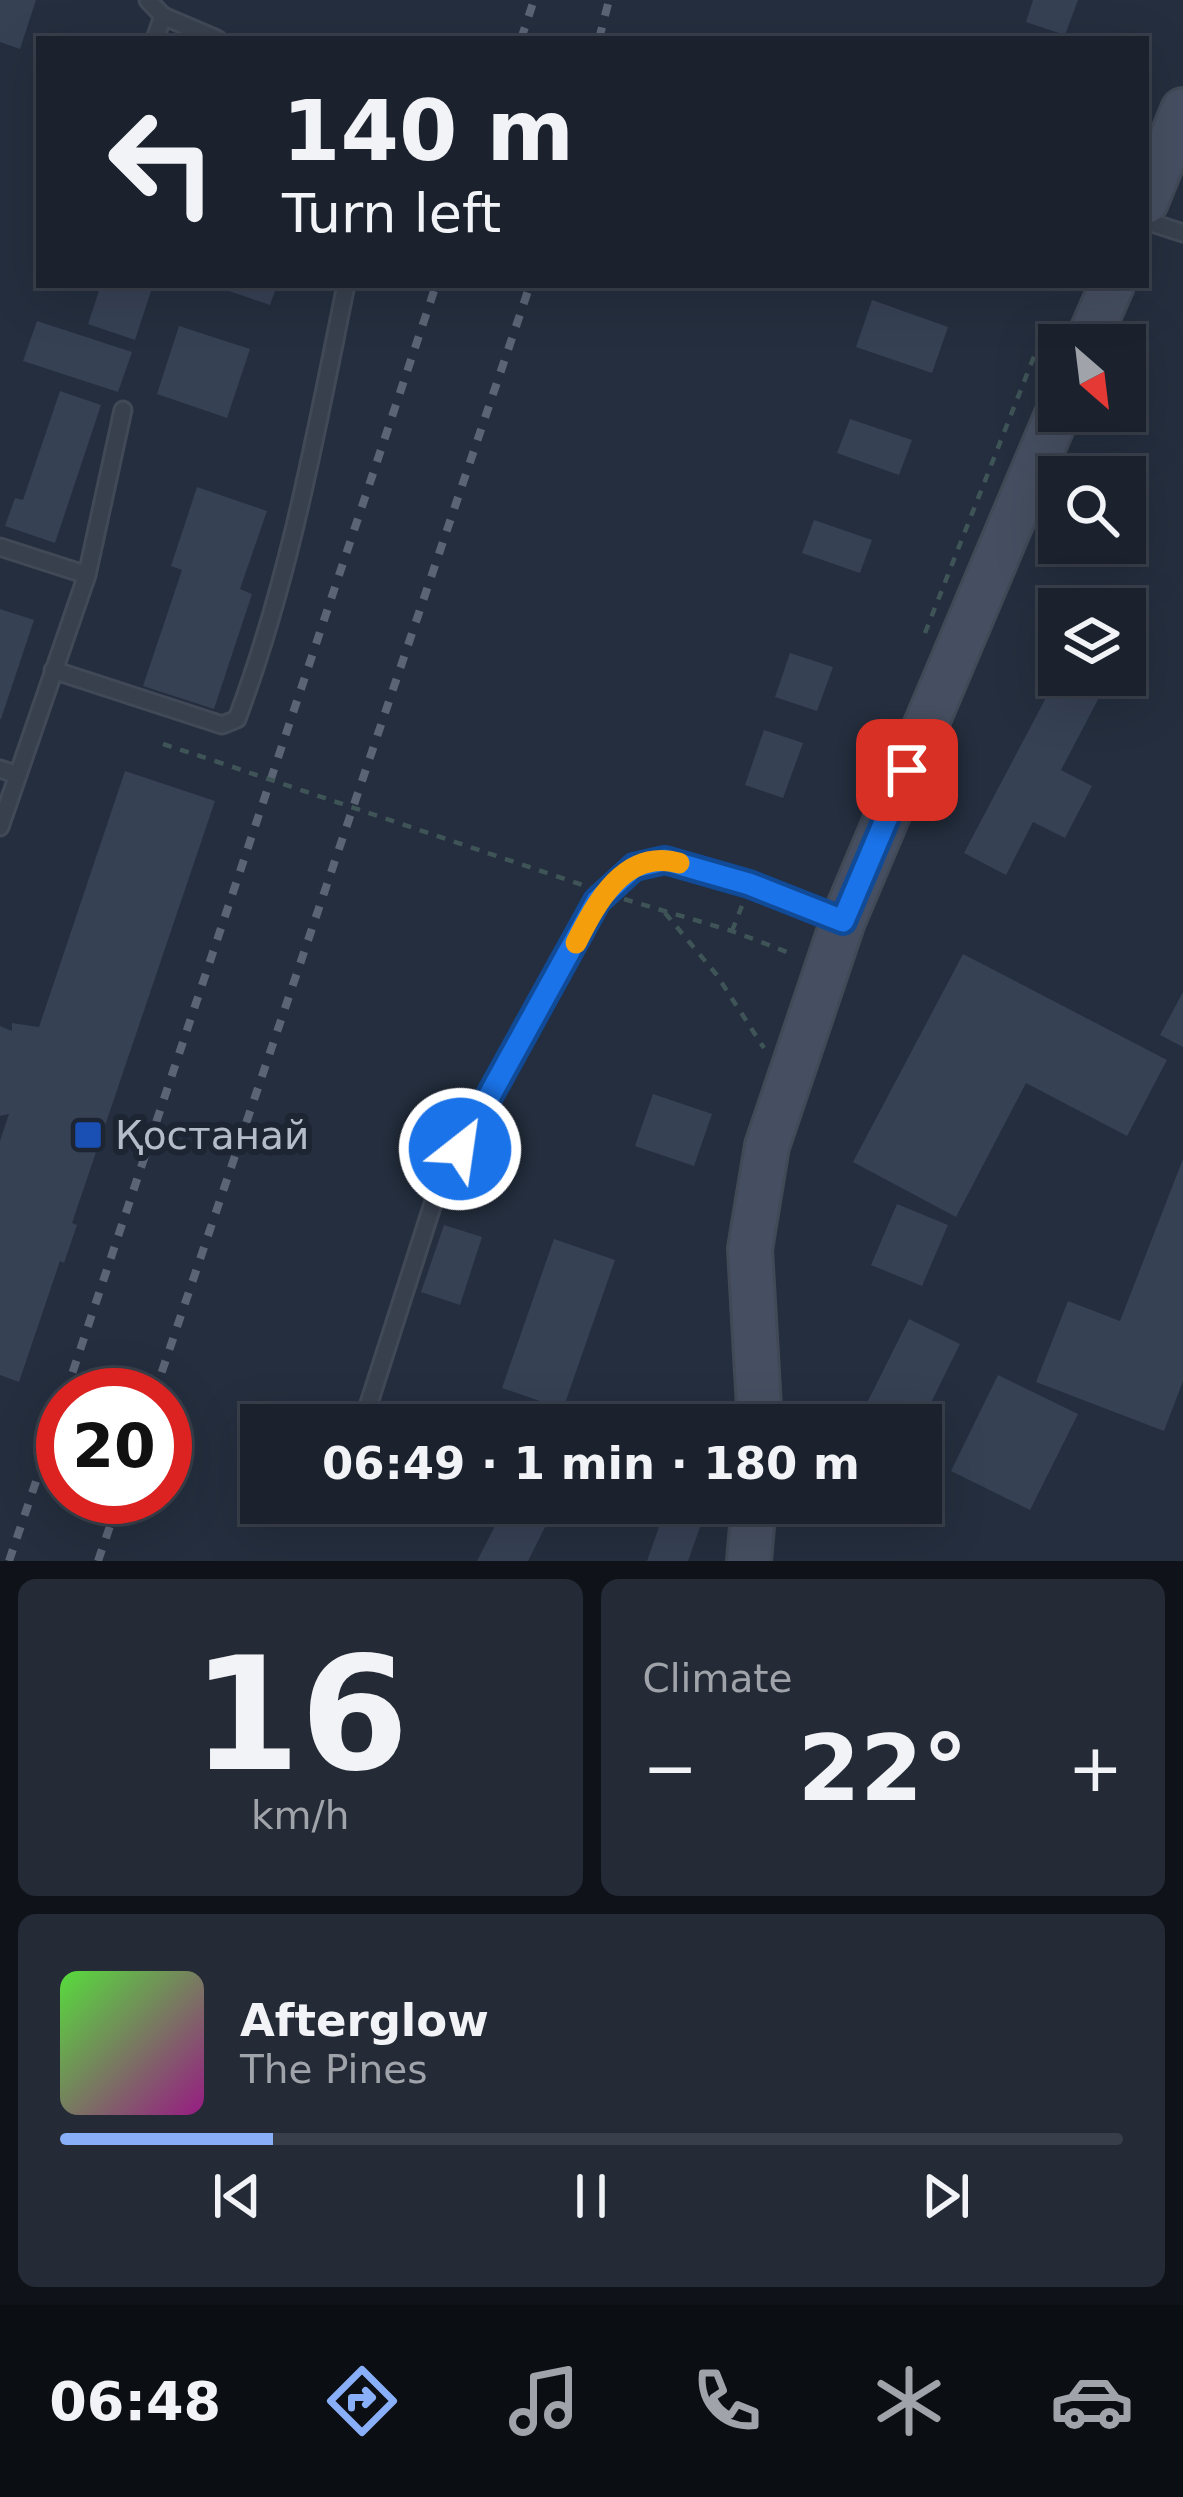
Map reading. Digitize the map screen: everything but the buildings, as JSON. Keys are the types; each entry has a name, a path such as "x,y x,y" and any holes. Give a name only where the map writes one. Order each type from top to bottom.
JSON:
{"street":[{"path":"1149,195 1183,110"},
{"path":"1095,324 1111,288"},
{"path":"759,1404 750,1249 767,1146 843,921 1050,432"},
{"path":"748,1561 752,1524"}],"lane":[{"path":"148,0 163,16 210,36"},
{"path":"156,36 163,16"},
{"path":"1149,222 1183,233"},
{"path":"52,670 222,725 237,719 296,530 345,288"},
{"path":"0,827 87,575 123,410"},
{"path":"0,547 87,575"},
{"path":"0,769 18,775"},
{"path":"369,1404 438,1188 597,901 634,867 665,860 749,884 843,921"}],"path":[{"path":"163,744 665,913 716,974 772,1060"},
{"path":"732,932 749,884"}],"railway":[{"path":"522,36 534,0"},
{"path":"600,36 609,0"},
{"path":"74,1368 435,288"},
{"path":"163,1368 529,288"},
{"path":"9,1561 36,1482"},
{"path":"98,1561 111,1524"}],"slow traffic":[{"path":"576,943 597,901 618,878 634,867 665,860 679,863"}],"place":[{"name":"Қостанай","path":"88,1135"}],"route":[{"path":"460,1149 597,901 618,878 634,867 665,860 749,884 843,921 907,770"}]}
